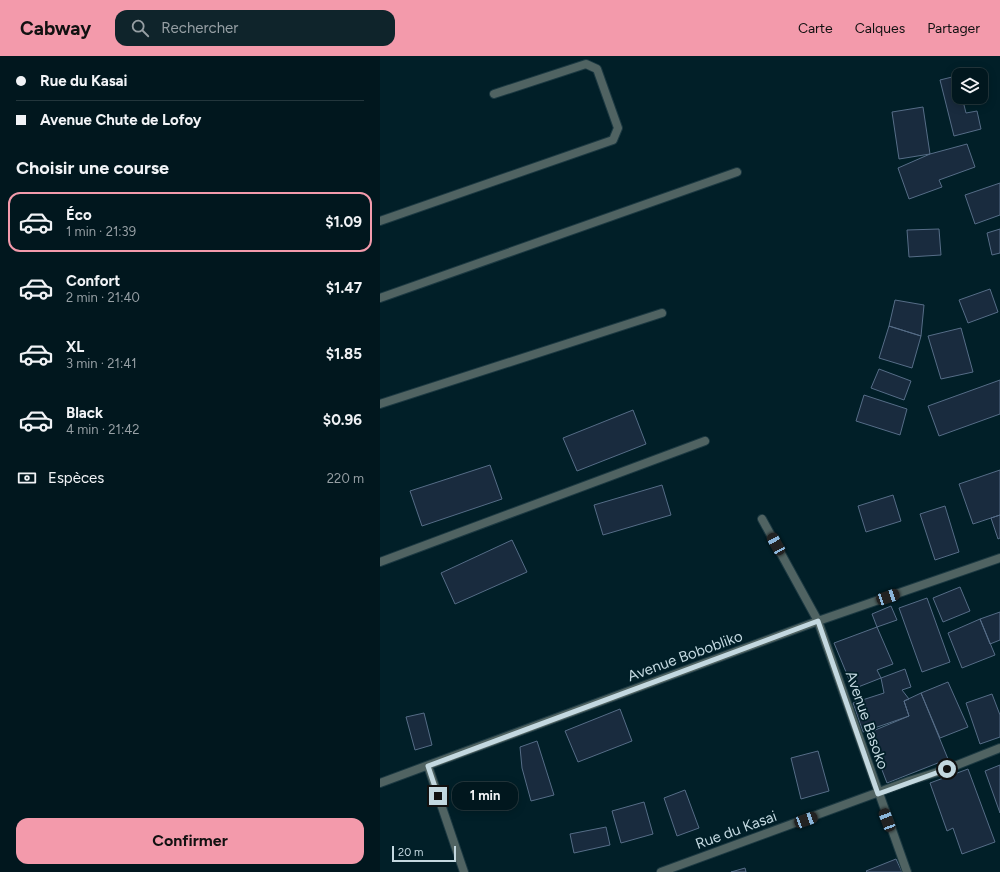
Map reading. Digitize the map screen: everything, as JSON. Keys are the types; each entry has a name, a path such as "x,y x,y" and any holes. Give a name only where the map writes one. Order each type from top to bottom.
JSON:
{"street":[{"path":"380,221 613,140 618,128 597,69 586,64 494,94"},
{"path":"380,298 738,172"},
{"path":"380,404 662,313"},
{"path":"380,562 705,440"},
{"name":"Avenue Basoko","path":"762,519 818,621 878,794 907,872"},
{"name":"Avenue Bobobliko","path":"380,783 818,621 1000,558"},
{"name":"Rue du Kasai","path":"662,872 1000,748"},
{"path":"428,766 464,872"}],"building":[{"path":"952,77 952,104 964,104 966,113 977,111 981,129 954,136 940,80"},
{"path":"923,107 930,154 899,159 892,112"},
{"path":"967,144 975,167 939,180 942,187 909,199 898,168 930,154"},
{"path":"1000,183 1000,215 975,224 965,195"},
{"path":"939,229 941,255 909,257 907,230"},
{"path":"1000,229 1000,253 992,255 987,233"},
{"path":"990,289 998,312 968,323 959,300"},
{"path":"895,300 924,305 921,336 889,326"},
{"path":"889,326 921,336 912,368 879,358"},
{"path":"961,328 973,372 941,379 928,336"},
{"path":"879,369 911,381 904,400 871,388"},
{"path":"1000,380 1000,414 939,436 928,406"},
{"path":"864,395 907,409 900,435 856,421"},
{"path":"633,410 646,444 577,471 563,438"},
{"path":"490,465 502,499 422,526 410,491"},
{"path":"1000,470 1000,515 973,524 959,484"},
{"path":"662,485 671,515 603,535 594,505"},
{"path":"893,495 901,521 866,532 858,506"},
{"path":"945,506 959,552 935,560 920,514"},
{"path":"1000,515 1000,538 998,539 991,518"},
{"path":"512,540 527,572 455,604 441,573"},
{"path":"960,587 970,611 943,622 933,598"},
{"path":"927,598 950,662 922,672 899,608"},
{"path":"891,606 897,620 877,627 872,614"},
{"path":"1000,612 1000,640 990,644 980,619"},
{"path":"980,619 995,655 962,668 948,633"},
{"path":"877,627 893,664 877,670 881,678 853,689 834,643"},
{"path":"905,669 911,687 902,690 909,699 904,701 909,716 863,732 853,703 884,693 881,678"},
{"path":"948,682 968,727 940,738 921,693"},
{"path":"921,693 948,759 887,783 868,733 909,716 904,701"},
{"path":"992,694 1000,715 1000,737 980,744 966,703"},
{"path":"620,709 632,741 578,762 565,731"},
{"path":"424,713 432,745 415,750 406,717"},
{"path":"537,741 554,795 531,801 522,768 520,747"},
{"path":"818,751 829,791 801,799 791,758"},
{"path":"1000,765 1000,813 985,771"},
{"path":"968,769 995,842 962,854 953,828 947,831 930,783"},
{"path":"685,790 699,828 677,836 664,798"},
{"path":"644,802 653,834 621,843 612,811"},
{"path":"606,827 610,845 574,853 570,834"},
{"path":"896,859 902,872 866,871"},
{"path":"745,868 746,872 731,872"}],"route":[{"path":"438,796 428,766 818,621 878,794 910,781 947,769"}]}
